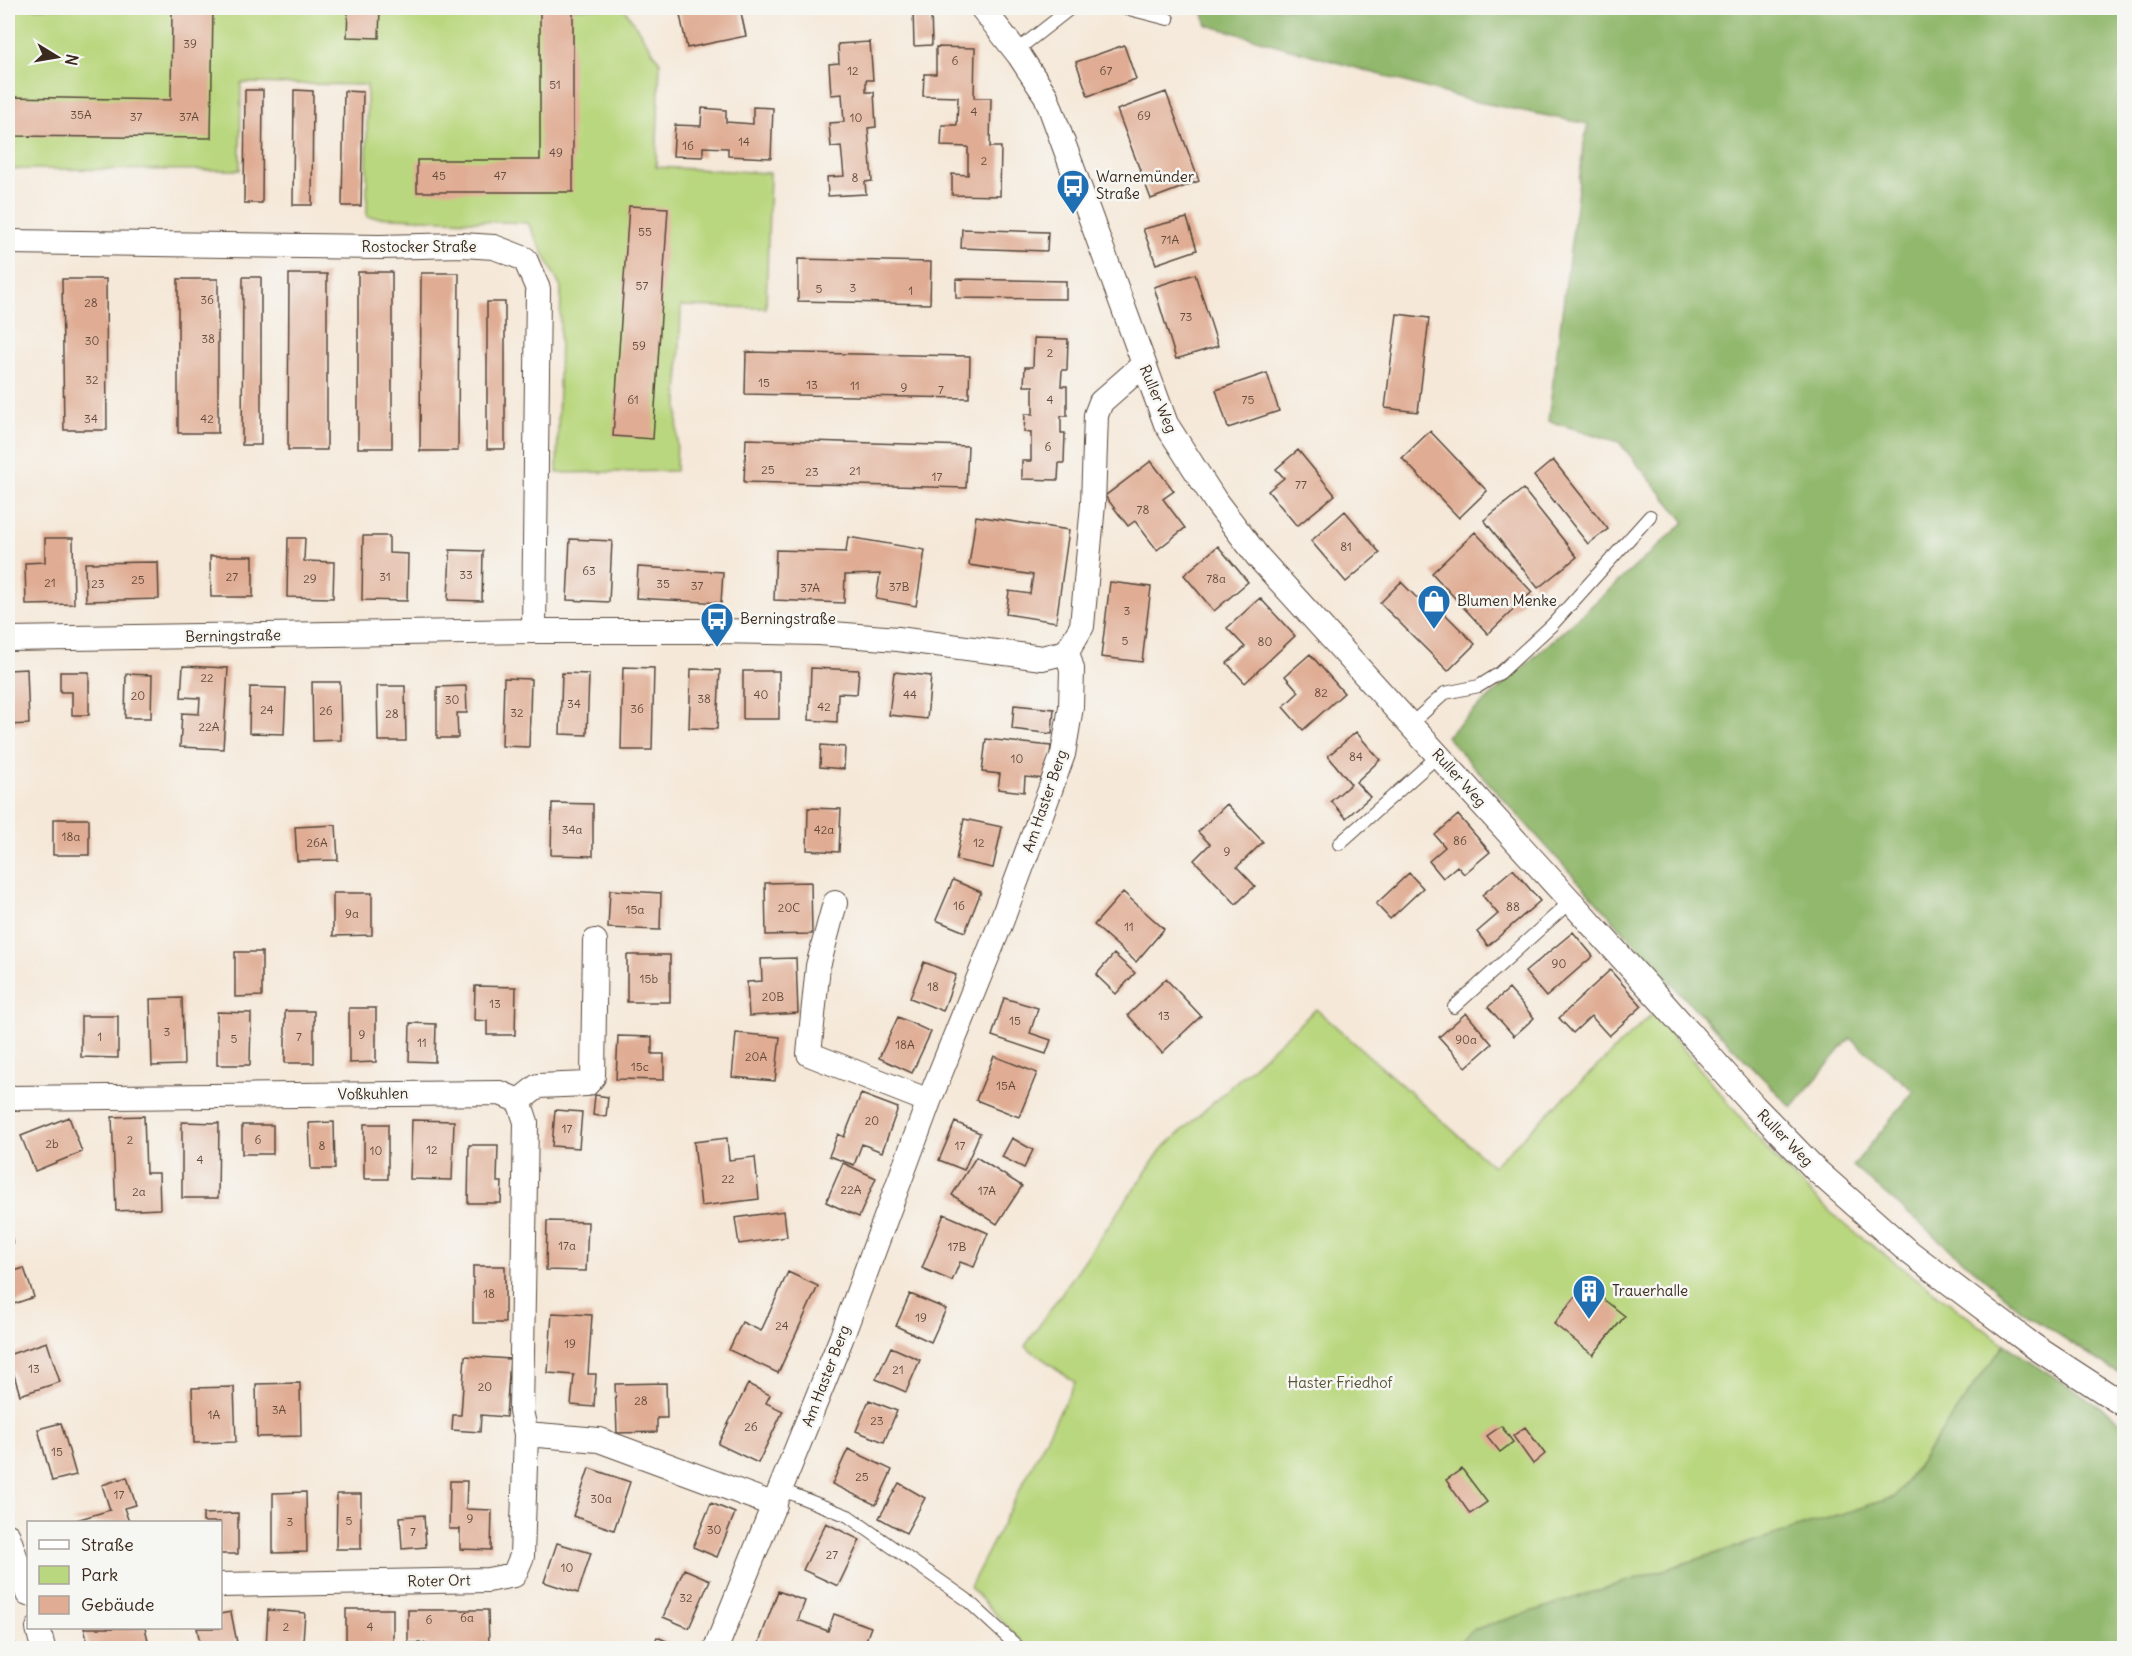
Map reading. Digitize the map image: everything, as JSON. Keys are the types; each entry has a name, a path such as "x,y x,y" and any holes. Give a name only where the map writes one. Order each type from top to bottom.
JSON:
{"street":[{"name":"Ruller Weg","path":"982,8 1016,51 1046,96 1166,424 1216,502 1258,556 1754,1106 1817,1172 1904,1248 2035,1347 2124,1405"},
{"name":"Rostocker Straße","path":"8,242 390,247 462,245 494,247 525,259 538,289 534,632"},
{"path":"1067,652 1082,626 1093,504 1096,415 1101,402 1143,365"},
{"name":"Berningstraße","path":"8,639 534,632 819,633 898,639 1042,658 1067,652"},
{"name":"Am Haster Berg","path":"716,1648 842,1339 929,1101 1000,925 1062,754 1071,707 1072,669 1067,652"},
{"path":"835,903 818,966 809,1054 929,1101"},
{"path":"519,1101 538,1086 587,1084 593,1077 595,942"},
{"name":"Voßkuhlen","path":"8,1098 500,1093 519,1101"},
{"name":"Roter Ort","path":"222,1585 488,1580 514,1575 522,1556 526,1434 521,1411 526,1122 519,1101"},
{"path":"526,1434 599,1440 778,1498"},
{"path":"8,1536 27,1591"},
{"path":"38,1629 43,1648"}],"lane":[{"path":"1016,51 1071,8"},
{"path":"1125,8 1168,19"},
{"path":"1411,724 1445,693 1479,686 1500,673 1552,625 1650,516"},
{"path":"1339,844 1438,755"},
{"path":"1454,1007 1571,901"},
{"path":"778,1498 848,1516 966,1599 1019,1648"}],"green space":[{"path":"8,8 624,8 660,62 656,167 770,173 766,308 681,306 676,471 557,473 561,288 528,223 367,217 367,85 241,83 240,170 8,169"},
{"path":"1201,8 2124,8 2124,1377 2022,1311 1853,1166 1914,1091 1850,1038 1792,1108 1675,988 1446,736 1685,522 1619,442 1548,421 1588,124 1468,100 1207,25"},
{"name":"Haster Friedhof","path":"1316,1009 1493,1166 1653,1013 1778,1162 1841,1222 2004,1344 1895,1497 1473,1630 1452,1648 1028,1648 970,1587 1075,1382 1025,1346 1161,1150"},
{"path":"2004,1344 2117,1418 2124,1425 2124,1648 1452,1648 1473,1630 1895,1497"}],"building":[{"path":"172,8 213,8 211,138 8,136 9,97 171,100"},
{"path":"348,8 380,8 379,38 347,37"},
{"path":"540,8 573,8 573,192 417,192 417,160 540,160"},
{"path":"740,8 746,36 687,48 679,10"},
{"path":"874,8 893,8 893,9 875,11"},
{"path":"913,9 931,9 932,45 914,46"},
{"path":"870,42 873,80 866,80 866,92 874,92 876,127 868,128 872,181 865,182 866,194 828,196 827,177 844,176 841,146 831,147 829,123 844,122 842,94 831,95 829,64 839,63 838,44"},
{"path":"1124,45 1136,79 1088,96 1076,62"},
{"path":"936,47 975,48 974,98 991,98 990,147 1001,147 1000,196 952,195 952,174 968,175 968,147 941,146 942,125 957,125 958,97 923,96 924,74 936,74"},
{"path":"245,90 263,90 262,203 244,203"},
{"path":"294,90 313,91 312,205 293,205"},
{"path":"344,91 363,92 361,206 342,206"},
{"path":"1166,92 1199,181 1151,199 1117,110"},
{"path":"753,107 773,108 771,158 728,156 728,148 703,147 703,157 673,156 675,125 701,126 702,108 726,110 726,122 753,124"},
{"path":"629,206 668,208 653,439 613,436"},
{"path":"1187,218 1197,250 1156,264 1143,229"},
{"path":"962,229 1048,232 1047,251 961,248"},
{"path":"798,259 931,262 930,304 798,301"},
{"path":"358,272 392,272 392,448 358,448"},
{"path":"421,273 459,273 458,451 420,451"},
{"path":"289,274 327,274 327,450 288,450"},
{"path":"1195,274 1218,346 1176,359 1154,287"},
{"path":"243,277 261,277 261,445 242,445"},
{"path":"62,279 106,279 107,430 64,430"},
{"path":"178,279 218,279 218,433 178,433"},
{"path":"956,279 1066,281 1066,299 956,298"},
{"path":"487,302 505,302 505,449 487,449"},
{"path":"1397,314 1429,318 1418,412 1385,408"},
{"path":"1034,338 1068,339 1067,370 1062,370 1061,386 1067,386 1067,416 1061,416 1061,433 1065,433 1064,463 1059,463 1058,480 1022,479 1022,461 1031,461 1031,433 1024,432 1025,414 1033,414 1033,386 1024,386 1025,367 1033,367"},
{"path":"746,352 970,356 969,398 745,394"},
{"path":"1267,373 1279,411 1228,428 1216,390"},
{"path":"1430,431 1487,491 1459,518 1402,458"},
{"path":"746,439 968,446 966,488 744,482"},
{"path":"1298,450 1335,495 1297,526 1268,491 1284,478 1276,469"},
{"path":"1553,460 1608,529 1588,544 1534,476"},
{"path":"1151,461 1174,491 1163,499 1185,528 1157,550 1135,521 1128,526 1105,496"},
{"path":"1523,489 1577,557 1538,588 1484,520"},
{"path":"1345,511 1380,553 1346,582 1311,541"},
{"path":"976,516 1069,530 1056,622 1006,614 1009,591 1030,594 1033,575 969,565"},
{"path":"1475,532 1532,592 1488,634 1432,573"},
{"path":"363,536 389,536 389,553 408,554 407,601 362,600"},
{"path":"848,537 925,550 916,606 876,599 880,574 845,575 844,603 774,600 776,550 846,552"},
{"path":"45,538 73,538 74,604 26,605 25,563 45,562"},
{"path":"288,538 305,538 304,561 334,562 333,598 287,597"},
{"path":"570,539 612,541 609,602 567,600"},
{"path":"1218,546 1248,582 1214,611 1184,575"},
{"path":"450,550 483,551 482,601 448,600"},
{"path":"210,556 253,556 253,597 211,597"},
{"path":"158,562 159,599 86,601 85,563"},
{"path":"638,567 723,572 721,603 636,598"},
{"path":"1110,582 1151,587 1142,662 1101,657"},
{"name":"Blumen Menke","path":"1401,582 1435,616 1441,610 1475,644 1448,671 1380,603"},
{"path":"1260,598 1295,636 1245,683 1227,663 1245,647 1227,628"},
{"path":"1310,654 1344,693 1303,730 1283,707 1299,692 1285,676"},
{"path":"183,666 228,668 223,749 180,747 182,713 199,714 200,698 181,697"},
{"path":"623,667 654,668 652,750 621,750"},
{"path":"811,668 859,670 857,694 838,693 837,722 809,720"},
{"path":"27,669 29,724 8,725 8,670"},
{"path":"691,669 720,670 717,729 689,728"},
{"path":"743,671 779,671 779,719 743,719"},
{"path":"60,672 89,672 89,715 72,715 72,692 60,692"},
{"path":"894,672 931,676 927,719 889,715"},
{"path":"562,673 589,674 587,735 560,734"},
{"path":"126,674 152,675 151,718 125,718"},
{"path":"504,678 531,679 529,747 502,746"},
{"path":"312,682 340,682 341,740 313,741"},
{"path":"377,686 405,686 406,741 378,741"},
{"path":"466,686 467,713 457,713 458,738 437,738 437,687"},
{"path":"250,687 286,688 284,734 249,733"},
{"path":"1014,705 1054,709 1052,734 1012,729"},
{"path":"1356,732 1380,760 1356,782 1370,797 1346,818 1331,801 1351,784 1328,756"},
{"path":"986,739 1051,746 1047,779 1025,777 1024,792 998,789 1000,774 982,772"},
{"path":"821,745 845,747 844,769 820,767"},
{"path":"552,803 593,804 593,856 551,855"},
{"path":"1227,804 1263,842 1237,867 1255,886 1236,904 1194,860 1210,844 1198,832"},
{"path":"808,808 841,809 839,852 807,850"},
{"path":"1458,815 1490,852 1464,874 1457,866 1443,878 1429,861 1445,847 1435,835"},
{"path":"53,819 89,819 89,855 53,855"},
{"path":"964,819 1002,827 993,868 956,860"},
{"path":"336,825 338,860 297,861 295,827"},
{"path":"1513,869 1540,901 1488,946 1477,932 1498,914 1482,895"},
{"path":"1409,873 1423,888 1390,919 1376,904"},
{"path":"953,880 981,892 965,932 936,920"},
{"path":"811,882 812,934 766,935 765,883"},
{"path":"610,890 661,893 660,930 608,928"},
{"path":"1123,892 1164,929 1136,962 1094,925"},
{"path":"333,893 372,893 372,935 333,936"},
{"path":"1573,932 1593,956 1546,997 1525,972"},
{"path":"235,952 262,952 262,996 235,997"},
{"path":"1114,954 1135,973 1116,994 1096,975"},
{"path":"627,955 670,955 670,1002 627,1002"},
{"path":"796,958 798,1013 749,1016 747,982 762,981 761,959"},
{"path":"924,962 956,975 943,1011 910,998"},
{"path":"1610,970 1642,1006 1609,1036 1591,1016 1573,1033 1559,1018"},
{"path":"1166,979 1201,1016 1162,1053 1128,1015"},
{"path":"475,986 516,987 515,1035 487,1035 487,1021 474,1020"},
{"path":"1509,989 1534,1018 1514,1036 1488,1007"},
{"path":"182,998 184,1065 152,1066 150,999"},
{"path":"1004,998 1038,1008 1030,1033 1051,1040 1046,1054 992,1036"},
{"path":"349,1008 376,1008 376,1062 349,1063"},
{"path":"285,1011 314,1011 314,1063 285,1063"},
{"path":"217,1012 251,1013 250,1065 217,1065"},
{"path":"1466,1013 1492,1044 1466,1067 1439,1037"},
{"path":"81,1016 118,1016 118,1058 81,1057"},
{"path":"898,1017 931,1032 912,1073 879,1058"},
{"path":"410,1023 436,1024 435,1062 409,1061"},
{"path":"736,1033 780,1037 775,1081 732,1077"},
{"path":"618,1036 652,1037 652,1054 664,1054 664,1080 616,1079"},
{"path":"994,1056 1037,1073 1019,1117 976,1100"},
{"path":"861,1094 898,1108 882,1152 862,1144 854,1165 829,1156 838,1134 844,1137"},
{"path":"595,1095 608,1097 606,1117 593,1115"},
{"path":"555,1110 582,1112 579,1148 552,1146"},
{"path":"144,1116 146,1173 159,1173 160,1209 116,1211 112,1117"},
{"path":"69,1117 82,1152 35,1171 21,1136"},
{"path":"412,1120 454,1121 452,1180 410,1179"},
{"path":"182,1122 219,1123 218,1198 182,1198"},
{"path":"334,1122 335,1169 311,1169 309,1123"},
{"path":"955,1122 980,1133 964,1170 939,1160"},
{"path":"364,1124 388,1124 388,1179 364,1179"},
{"path":"242,1125 273,1125 273,1154 242,1154"},
{"path":"727,1138 729,1160 755,1157 759,1199 701,1206 694,1142"},
{"path":"1012,1138 1033,1150 1024,1168 1002,1157"},
{"path":"469,1145 498,1145 497,1182 502,1182 501,1203 468,1203"},
{"path":"976,1157 1022,1186 997,1224 952,1195"},
{"path":"843,1163 876,1178 859,1217 826,1202"},
{"path":"784,1211 787,1237 739,1244 735,1218"},
{"path":"944,1214 988,1233 974,1267 960,1262 952,1281 922,1268"},
{"path":"547,1221 588,1222 586,1271 546,1270"},
{"path":"8,1228 13,1243 8,1245"},
{"path":"473,1266 505,1266 505,1323 473,1323"},
{"path":"24,1268 34,1297 8,1306 8,1273"},
{"path":"788,1272 818,1286 778,1373 729,1350 742,1322 761,1331"},
{"name":"Trauerhalle","path":"1585,1285 1625,1316 1593,1355 1554,1324"},
{"path":"910,1294 946,1309 931,1342 896,1326"},
{"path":"552,1313 592,1315 588,1374 596,1374 594,1407 571,1405 574,1375 548,1373"},
{"path":"47,1342 60,1382 20,1395 8,1355"},
{"path":"891,1347 920,1360 906,1392 876,1379"},
{"path":"465,1356 510,1359 506,1417 481,1415 480,1432 452,1430 453,1415 461,1415"},
{"path":"300,1383 301,1436 257,1437 256,1384"},
{"path":"666,1383 667,1418 657,1418 657,1432 617,1433 615,1384"},
{"path":"748,1384 770,1395 766,1403 783,1411 758,1463 718,1444"},
{"path":"234,1387 236,1442 194,1443 192,1388"},
{"path":"869,1400 897,1411 884,1442 856,1431"},
{"path":"61,1423 76,1475 52,1481 38,1429"},
{"path":"1501,1426 1513,1442 1500,1452 1487,1436"},
{"path":"1525,1427 1545,1454 1533,1464 1513,1436"},
{"path":"848,1449 892,1470 876,1505 832,1484"},
{"path":"589,1468 630,1482 614,1530 573,1516"},
{"path":"1462,1469 1487,1502 1470,1514 1446,1480"},
{"path":"127,1477 136,1505 124,1508 129,1521 73,1521 110,1510 102,1485"},
{"path":"450,1481 467,1481 466,1509 492,1510 491,1550 460,1549 460,1529 449,1529"},
{"path":"899,1483 925,1498 906,1533 879,1518"},
{"path":"306,1492 307,1552 273,1553 273,1493"},
{"path":"337,1494 361,1494 361,1549 336,1549"},
{"path":"711,1503 735,1513 717,1557 693,1547"},
{"path":"238,1513 238,1554 222,1554 222,1521 203,1521 203,1514"},
{"path":"424,1515 426,1547 402,1549 400,1517"},
{"path":"826,1523 860,1540 838,1586 803,1570"},
{"path":"557,1543 591,1553 578,1593 544,1582"},
{"path":"684,1569 710,1580 689,1628 663,1617"},
{"path":"778,1591 805,1601 798,1620 828,1631 834,1614 871,1627 863,1648 757,1648"},
{"path":"346,1609 393,1609 393,1646 370,1645 369,1648 346,1648"},
{"path":"268,1610 305,1613 303,1641 312,1642 311,1648 266,1648"},
{"path":"408,1610 488,1610 489,1645 471,1645 471,1648 427,1648 427,1643 408,1643"},
{"path":"231,1612 238,1648 201,1648 197,1629 222,1629 222,1614"},
{"path":"8,1619 15,1648 8,1648"},
{"path":"84,1629 145,1629 150,1648 89,1648"},
{"path":"657,1637 683,1648 652,1648"}],"place":[{"name":"Warnemünder Straße","path":"1073,215"},
{"name":"Blumen Menke","path":"1434,630"},
{"name":"Berningstraße","path":"717,648"},
{"name":"Trauerhalle","path":"1589,1320"}]}
